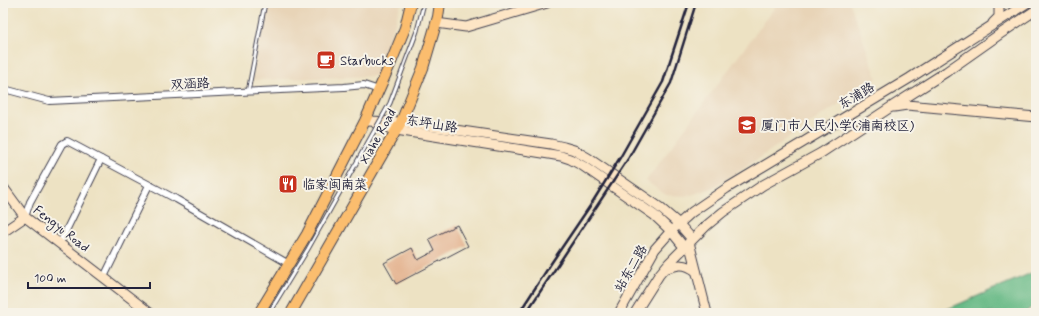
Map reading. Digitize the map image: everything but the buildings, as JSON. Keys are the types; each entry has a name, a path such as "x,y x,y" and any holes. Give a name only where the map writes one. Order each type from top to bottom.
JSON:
{"main road":[{"name":"Xiahe Road","path":"259,313 307,234 365,121 406,28 412,3"},
{"name":"Xiahe Road","path":"291,313 399,126 423,68 440,3"},
{"path":"436,23 466,27 547,3"},
{"path":"990,27 999,17 999,3"},
{"name":"东浦路","path":"668,235 692,212 727,188 910,78 1027,3"},
{"path":"635,313 664,269 706,226 729,208 763,185 821,153 946,72 1036,10"},
{"path":"891,107 906,105 1036,117"},
{"name":"东坪山路","path":"365,121 551,144 569,148 588,158 659,207 679,224 688,243 707,313"},
{"name":"东坪山路","path":"399,126 561,156 570,159 583,166 654,215 668,235 688,243"},
{"name":"Fengyu Road","path":"3,187 26,217 150,313"},
{"path":"3,232 26,217"},
{"name":"站东二路","path":"620,313 655,249 668,235"},
{"path":"664,269 679,264 686,265 696,271"}],"street":[{"name":"双涵路","path":"3,88 49,101 364,85 379,90"},
{"path":"26,217 30,202 62,144 67,141 182,203 289,264"},
{"path":"60,243 101,159"},
{"path":"104,277 149,185"}],"lane":[{"path":"248,92 265,3"},
{"path":"269,313 308,249 390,103 417,31 424,3"}],"shaded area":[{"path":"268,3 401,3 390,39 375,76 252,80"},
{"name":"厦门市人民小学(浦南校区)","path":"778,3 850,3 877,78 737,173 710,189 687,196 666,195 646,181"}],"green space":[{"path":"1036,271 1036,303 1025,313 938,313"}],"railway":[{"path":"519,313 590,206 621,156 663,82 689,3"},
{"path":"526,313 628,159 671,83 696,3"}],"place":[{"name":"Starbucks","path":"326,60"},
{"name":"厦门市人民小学(浦南校区)","path":"747,125"},
{"name":"临家闽南菜","path":"288,184"}]}
